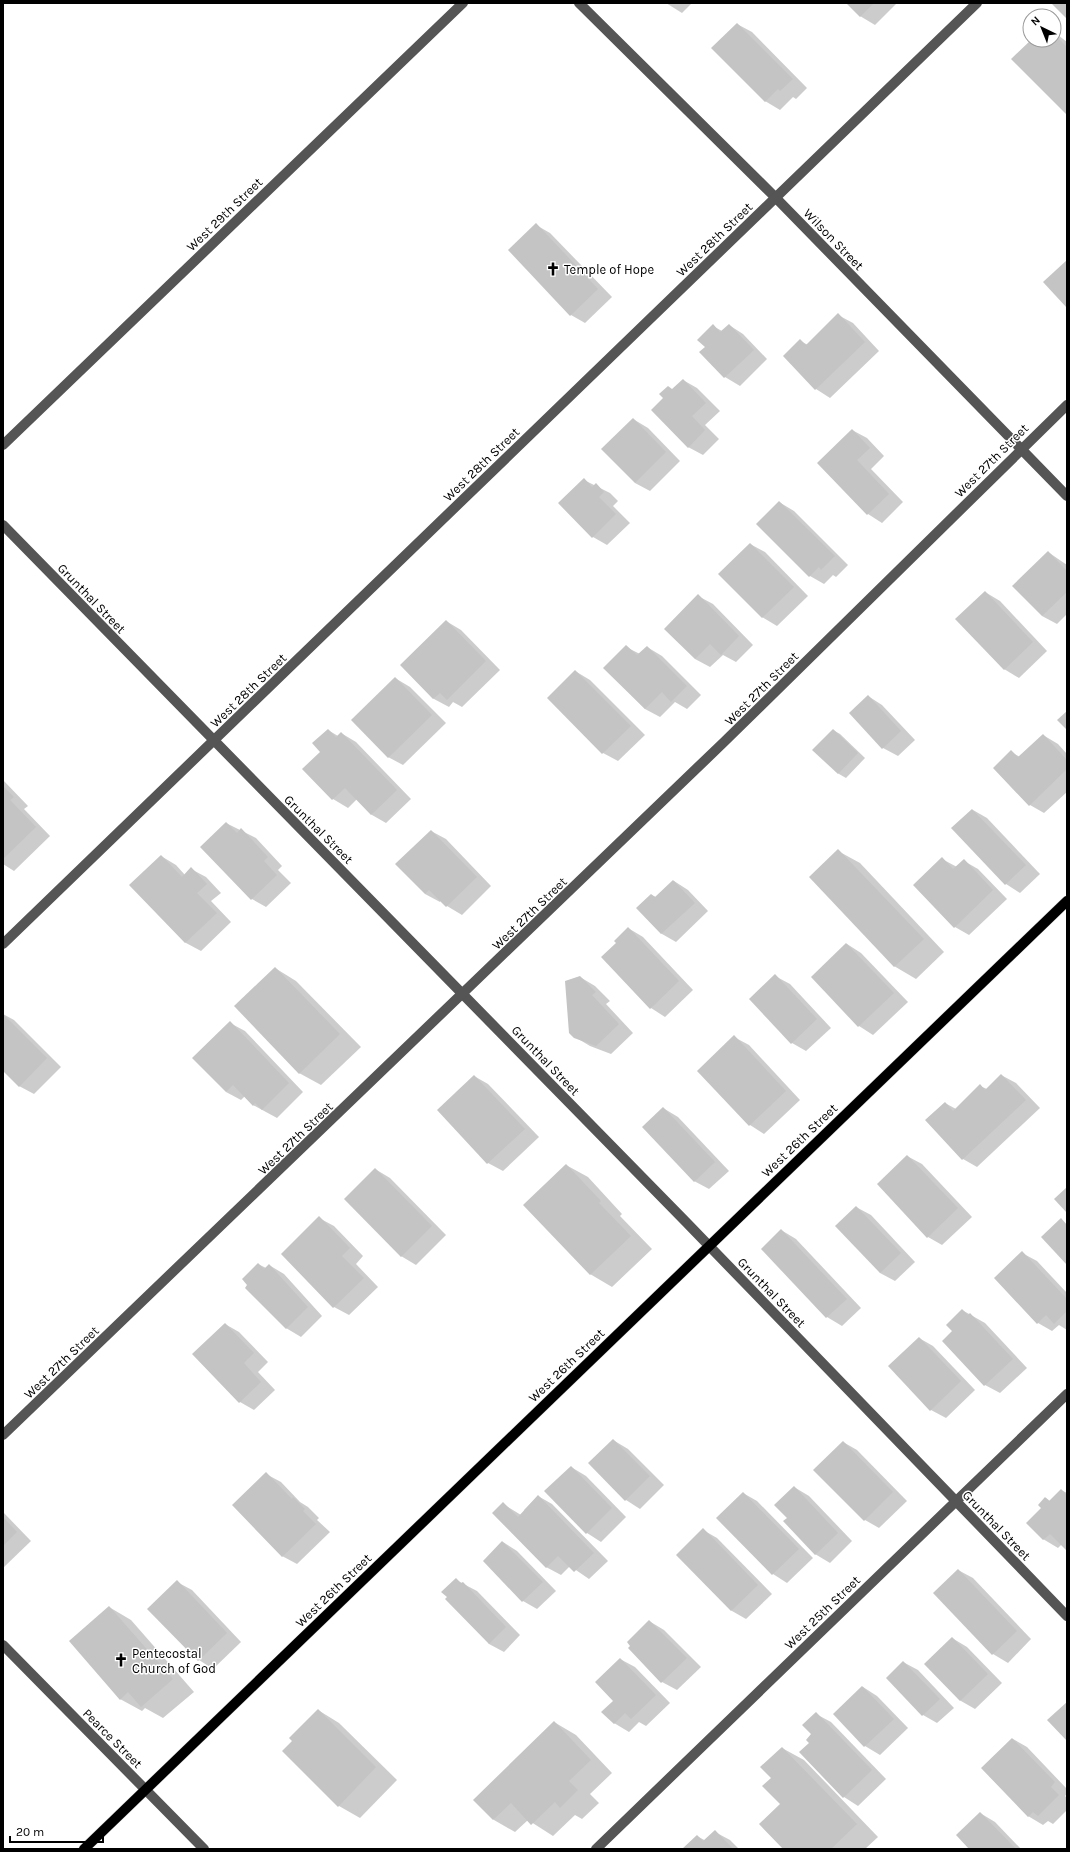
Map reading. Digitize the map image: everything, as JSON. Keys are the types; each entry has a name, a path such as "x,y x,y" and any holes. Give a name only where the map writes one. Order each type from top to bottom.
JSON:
{"main road":[{"name":"West 26th Street","path":"84,1849 1067,901"}],"street":[{"name":"West 29th Street","path":"3,445 463,3"},
{"name":"Wilson Street","path":"580,3 775,197 1067,496"},
{"name":"West 28th Street","path":"3,944 977,3"},
{"name":"West 27th Street","path":"3,1435 724,742 1067,404"},
{"name":"Grunthal Street","path":"3,525 709,1246 1067,1616"},
{"name":"West 25th Street","path":"596,1849 1067,1394"},
{"name":"Pearce Street","path":"3,1645 204,1849"}],"building":[{"path":"846,3 874,3 860,17"},
{"path":"1051,3 1067,3 1067,19 1062,14 1062,8 1056,8"},
{"path":"737,23 793,79 780,91 778,89 765,102 711,48"},
{"path":"1062,42 1067,47 1066,114 1011,59 1023,48 1062,48"},
{"name":"Temple of Hope","path":"536,223 598,289 570,316 508,250"},
{"path":"1067,260 1067,308 1043,282"},
{"path":"838,313 865,342 815,390 783,356 800,339 806,345"},
{"path":"713,324 720,332 729,324 754,350 724,378 699,352 705,347 697,340"},
{"path":"683,379 706,403 692,416 705,430 688,448 651,410 663,398 659,394 668,386 672,389"},
{"path":"633,418 666,452 635,483 601,449"},
{"path":"852,429 870,448 857,460 889,494 867,515 817,463"},
{"path":"584,478 592,487 596,483 604,492 599,497 616,514 592,538 558,503"},
{"path":"779,501 835,556 821,570 819,567 809,577 756,524"},
{"path":"750,543 794,587 762,618 718,574"},
{"path":"1048,551 1067,571 1067,592 1042,616 1012,586"},
{"path":"985,591 1033,642 1004,670 955,619"},
{"path":"698,594 739,636 721,655 710,644 695,659 664,629"},
{"path":"446,620 486,661 447,700 440,693 433,699 400,665"},
{"path":"626,645 637,655 647,646 687,686 671,702 662,692 645,709 603,668"},
{"path":"575,670 631,726 602,754 547,698"},
{"path":"395,677 432,715 388,758 351,720"},
{"path":"868,695 901,731 882,749 849,713"},
{"path":"1067,711 1067,730 1057,720"},
{"path":"328,729 336,737 341,732 397,790 371,815 345,788 332,800 302,769 320,752 312,743"},
{"path":"833,729 858,753 838,774 812,750"},
{"path":"1043,734 1067,760 1067,769 1029,806 993,768 1011,750 1018,757"},
{"path":"3,786 14,797 10,800 36,827 3,859"},
{"path":"972,809 1026,865 1005,885 951,828"},
{"path":"226,822 237,833 241,828 268,857 264,861 277,875 251,900 200,847"},
{"path":"431,830 477,877 446,907 429,890 425,894 395,864"},
{"path":"838,849 924,939 894,967 809,877"},
{"path":"161,855 182,877 191,867 207,884 197,893 217,913 185,943 129,885"},
{"path":"942,857 953,869 964,859 993,890 954,928 913,885"},
{"path":"673,880 695,903 661,934 636,908 651,894 655,897"},
{"path":"628,927 679,981 650,1009 601,957 616,943 614,941"},
{"path":"846,943 894,993 858,1027 811,977"},
{"path":"275,967 340,1034 299,1074 234,1006"},
{"path":"775,974 817,1019 791,1044 749,999"},
{"path":"580,976 596,992 592,995 619,1024 596,1046 574,1038 569,1033 565,981"},
{"path":"3,1014 47,1058 19,1087 3,1071"},
{"path":"230,1021 289,1083 262,1110 255,1103 253,1106 233,1085 226,1092 192,1058"},
{"path":"734,1035 786,1091 749,1126 697,1071"},
{"path":"1001,1074 1026,1100 962,1160 925,1120 945,1102 953,1111 980,1084 985,1090"},
{"path":"474,1075 525,1129 487,1164 437,1110"},
{"path":"663,1107 715,1162 694,1182 642,1127"},
{"path":"907,1155 958,1208 927,1238 877,1184"},
{"path":"566,1164 601,1201 599,1203 631,1236 590,1275 523,1205"},
{"path":"375,1168 432,1226 401,1257 344,1199"},
{"path":"1067,1187 1067,1213 1054,1199"},
{"path":"856,1206 901,1253 880,1273 835,1226"},
{"path":"319,1216 350,1248 342,1256 364,1278 333,1308 281,1254"},
{"path":"1061,1218 1067,1225 1067,1265 1041,1237"},
{"path":"781,1229 847,1299 826,1318 761,1249"},
{"path":"1022,1251 1067,1299 1067,1311 1054,1324 1046,1315 1037,1324 994,1278"},
{"path":"258,1263 264,1269 269,1264 308,1307 286,1329 245,1288 247,1285 242,1279"},
{"path":"962,1309 968,1315 970,1313 1013,1359 984,1386 942,1341 952,1331 946,1325"},
{"path":"225,1323 254,1353 244,1363 261,1382 239,1403 192,1354"},
{"path":"919,1337 961,1381 930,1411 888,1366"},
{"path":"613,1439 650,1476 625,1501 588,1463"},
{"path":"843,1441 893,1492 864,1521 813,1470"},
{"path":"571,1466 612,1508 586,1534 544,1491"},
{"path":"266,1472 292,1499 293,1497 305,1509 303,1511 316,1524 282,1557 232,1505"},
{"path":"794,1486 838,1533 815,1555 783,1521 787,1518 774,1505"},
{"path":"1061,1489 1067,1495 1067,1551 1050,1534 1043,1540 1026,1523 1041,1508 1038,1505 1045,1497 1049,1501"},
{"path":"743,1492 799,1549 772,1575 716,1518"},
{"path":"538,1495 594,1553 574,1572 558,1556 546,1568 492,1513 503,1502 518,1517"},
{"path":"3,1517 17,1532 3,1546"},
{"path":"703,1528 758,1585 731,1611 676,1555"},
{"path":"502,1541 543,1582 522,1602 483,1561"},
{"path":"958,1569 1017,1631 992,1655 933,1593"},
{"path":"456,1578 461,1583 463,1582 506,1627 489,1644 445,1599 447,1597 441,1592"},
{"path":"177,1580 227,1633 198,1661 147,1609"},
{"name":"Pentecostal Church of God","path":"109,1606 173,1679 141,1707 128,1692 120,1700 69,1641"},
{"path":"649,1620 687,1658 661,1683 628,1648 630,1646 627,1642"},
{"path":"952,1637 988,1674 960,1701 924,1664"},
{"path":"620,1658 656,1695 631,1719 625,1713 614,1724 601,1712 613,1701 595,1682"},
{"path":"903,1661 940,1699 922,1716 886,1678"},
{"path":"862,1686 894,1719 864,1747 833,1714"},
{"path":"1067,1702 1067,1741 1047,1720"},
{"path":"318,1709 376,1767 338,1807 282,1751 292,1741 289,1738"},
{"path":"816,1712 872,1770 843,1798 799,1752 809,1743 806,1740 811,1734 802,1725"},
{"path":"554,1721 591,1760 569,1781 578,1790 560,1808 555,1802 531,1825 511,1803 493,1820 473,1800"},
{"path":"1012,1738 1055,1782 1051,1787 1059,1795 1038,1816 1033,1812 1028,1817 981,1768"},
{"path":"782,1747 857,1824 831,1849 783,1849 759,1824 780,1804 762,1786 771,1778 760,1767"},
{"path":"980,1812 1016,1849 969,1849 956,1835"},
{"path":"715,1830 733,1849 682,1849 697,1835 703,1841"}],"place":[{"name":"Temple of Hope","path":"553,269"},
{"name":"Pentecostal Church of God","path":"121,1660"}]}
